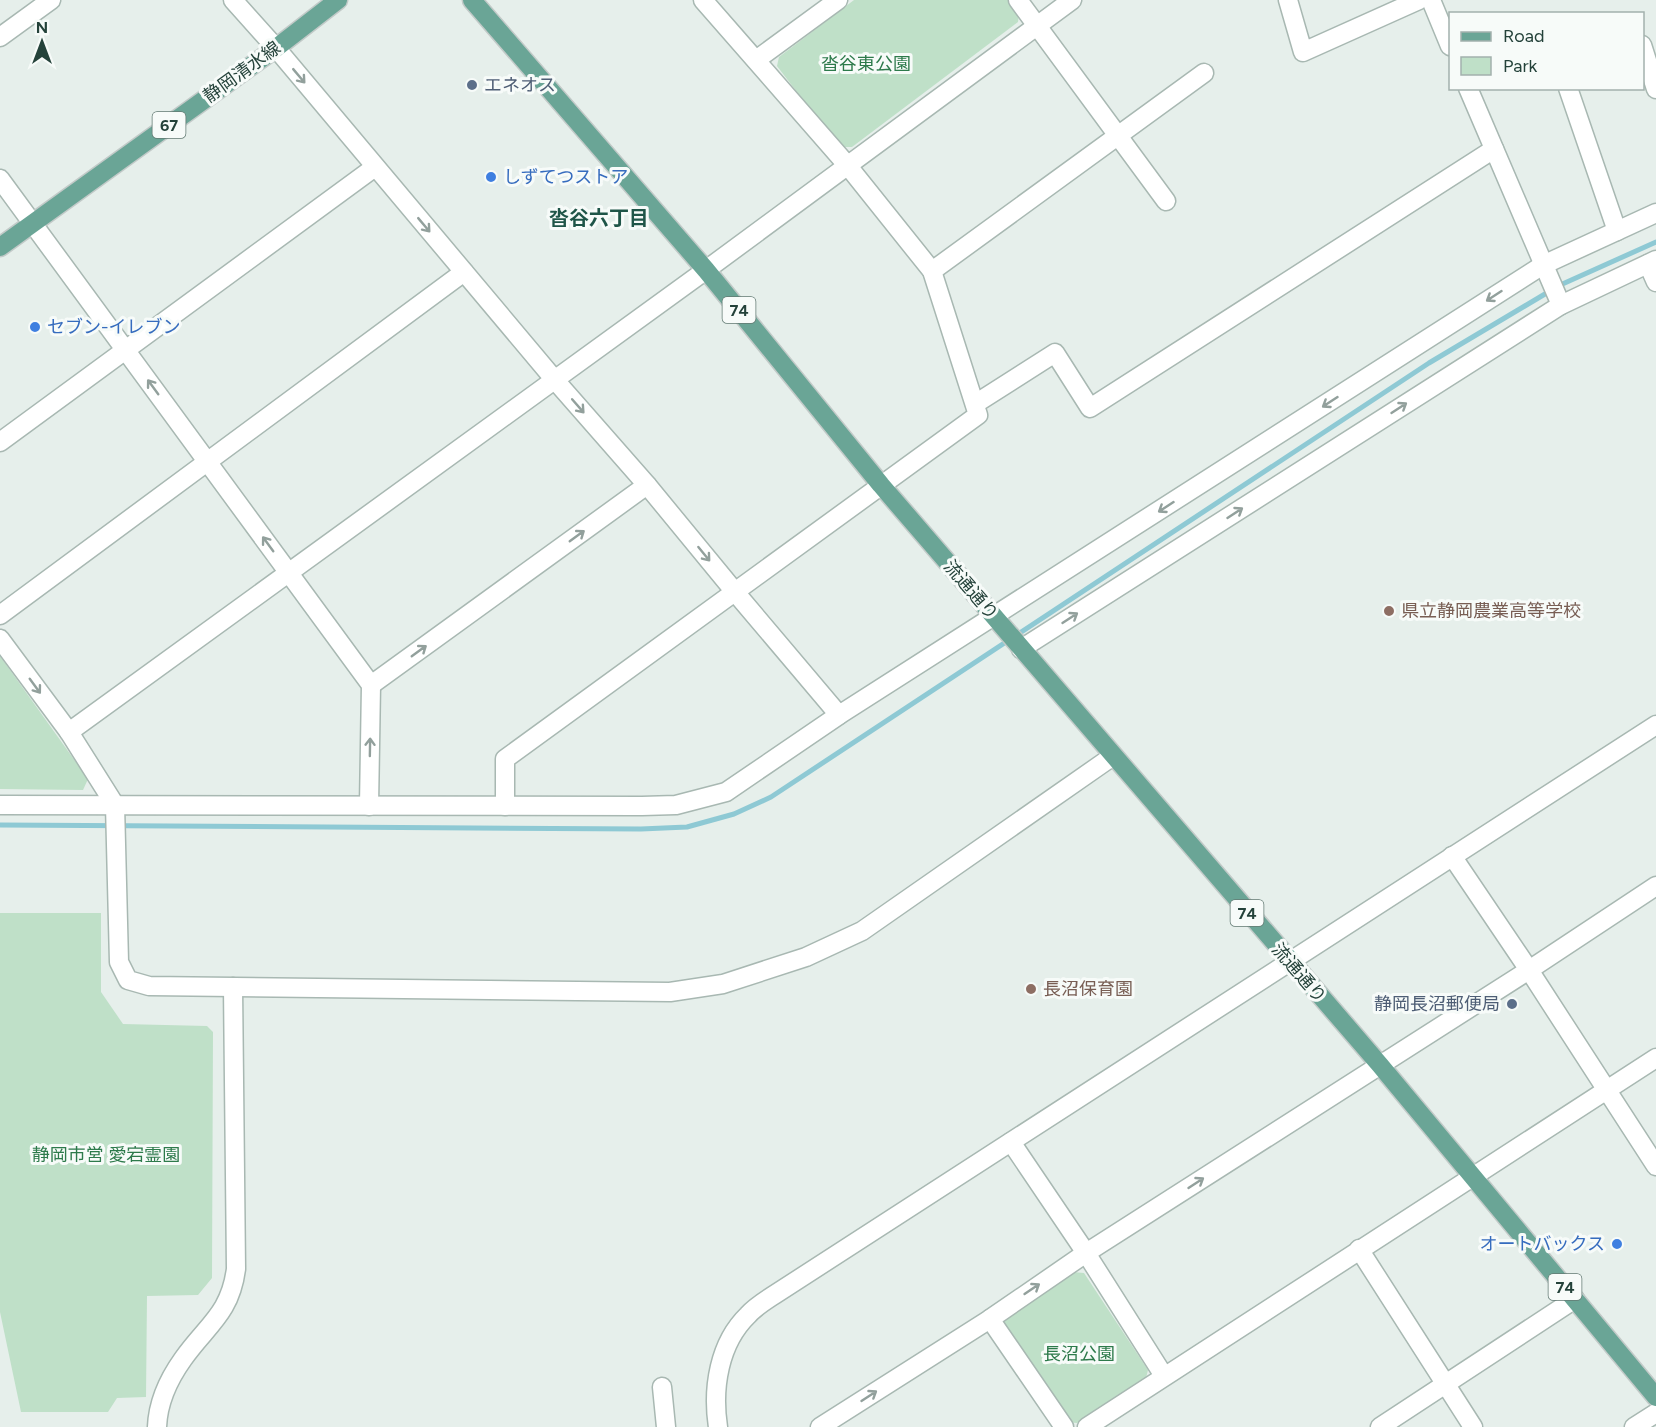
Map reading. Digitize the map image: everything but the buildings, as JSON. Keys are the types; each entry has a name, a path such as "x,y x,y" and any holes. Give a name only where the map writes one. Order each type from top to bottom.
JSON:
{"main road":[{"name":"静岡清水線","path":"0,247 276,48 338,0"},
{"name":"流通通り","path":"472,0 706,270 881,485 1474,1177"},
{"name":"74","path":"1474,1177 1656,1397"}],"street":[{"path":"0,37 51,0"},
{"path":"233,0 840,715"},
{"path":"505,806 505,759 978,415 932,271 848,166 703,0"},
{"path":"756,60 838,0"},
{"path":"1018,0 1166,201"},
{"path":"69,732 706,270 1072,0"},
{"path":"1288,0 1303,52 1419,0"},
{"path":"1431,0 1449,44"},
{"path":"1644,51 1656,89"},
{"path":"932,271 1204,73"},
{"path":"1469,90 1561,305"},
{"path":"1569,90 1617,231"},
{"path":"975,404 1055,353 1090,408 1494,149"},
{"path":"0,442 375,167"},
{"path":"0,179 371,685 369,806"},
{"path":"0,805 116,809 642,806 676,805 726,792 840,715 998,621 1543,264 1656,213"},
{"path":"1021,649 1561,305 1652,262 1656,282"},
{"path":"0,615 464,273"},
{"path":"371,685 647,485"},
{"path":"0,639 69,732 116,809 119,962 128,981 149,986 670,992 723,984 806,957 862,931 1113,756"},
{"path":"718,1427 715,1408 721,1360 732,1334 748,1314 1656,725"},
{"path":"1452,856 1656,1166"},
{"path":"820,1427 1656,886"},
{"path":"157,1427 160,1400 169,1380 184,1357 221,1313 234,1287 236,1269 233,987"},
{"path":"1087,1427 1656,1058"},
{"path":"1011,1142 1086,1253 1164,1376"},
{"path":"1359,1249 1473,1427"},
{"path":"1380,1427 1575,1299"},
{"path":"990,1318 1064,1427"},
{"path":"662,1387 666,1427"},
{"path":"1634,1427 1656,1413"}],"green space":[{"name":"沓谷東公園","path":"854,0 1009,0 1019,14 1018,22 852,147 839,147 777,66 779,57"},
{"path":"0,656 88,779 83,790 0,789"},
{"name":"静岡市営 愛宕霊園","path":"0,913 101,913 101,992 123,1024 207,1026 213,1032 212,1278 198,1295 147,1296 146,1397 117,1398 108,1412 21,1412 0,1312"},
{"name":"長沼公園","path":"1073,1272 1084,1273 1148,1370 1146,1378 1077,1423 1067,1422 1003,1325 1006,1315"}],"waterway":[{"path":"1558,286 1656,242"},
{"path":"0,825 641,829 687,827 734,814 771,797 1429,363 1550,291"}],"place":[{"name":"エネオス","path":"472,85"},
{"name":"しずてつストア","path":"491,177"},
{"name":"セブン-イレブン","path":"35,327"},
{"name":"県立静岡農業高等学校","path":"1389,611"},
{"name":"長沼保育園","path":"1031,989"},
{"name":"静岡長沼郵便局","path":"1512,1004"},
{"name":"オートバックス","path":"1617,1244"}],"district":[{"name":"沓谷六丁目","path":"599,218"}]}
